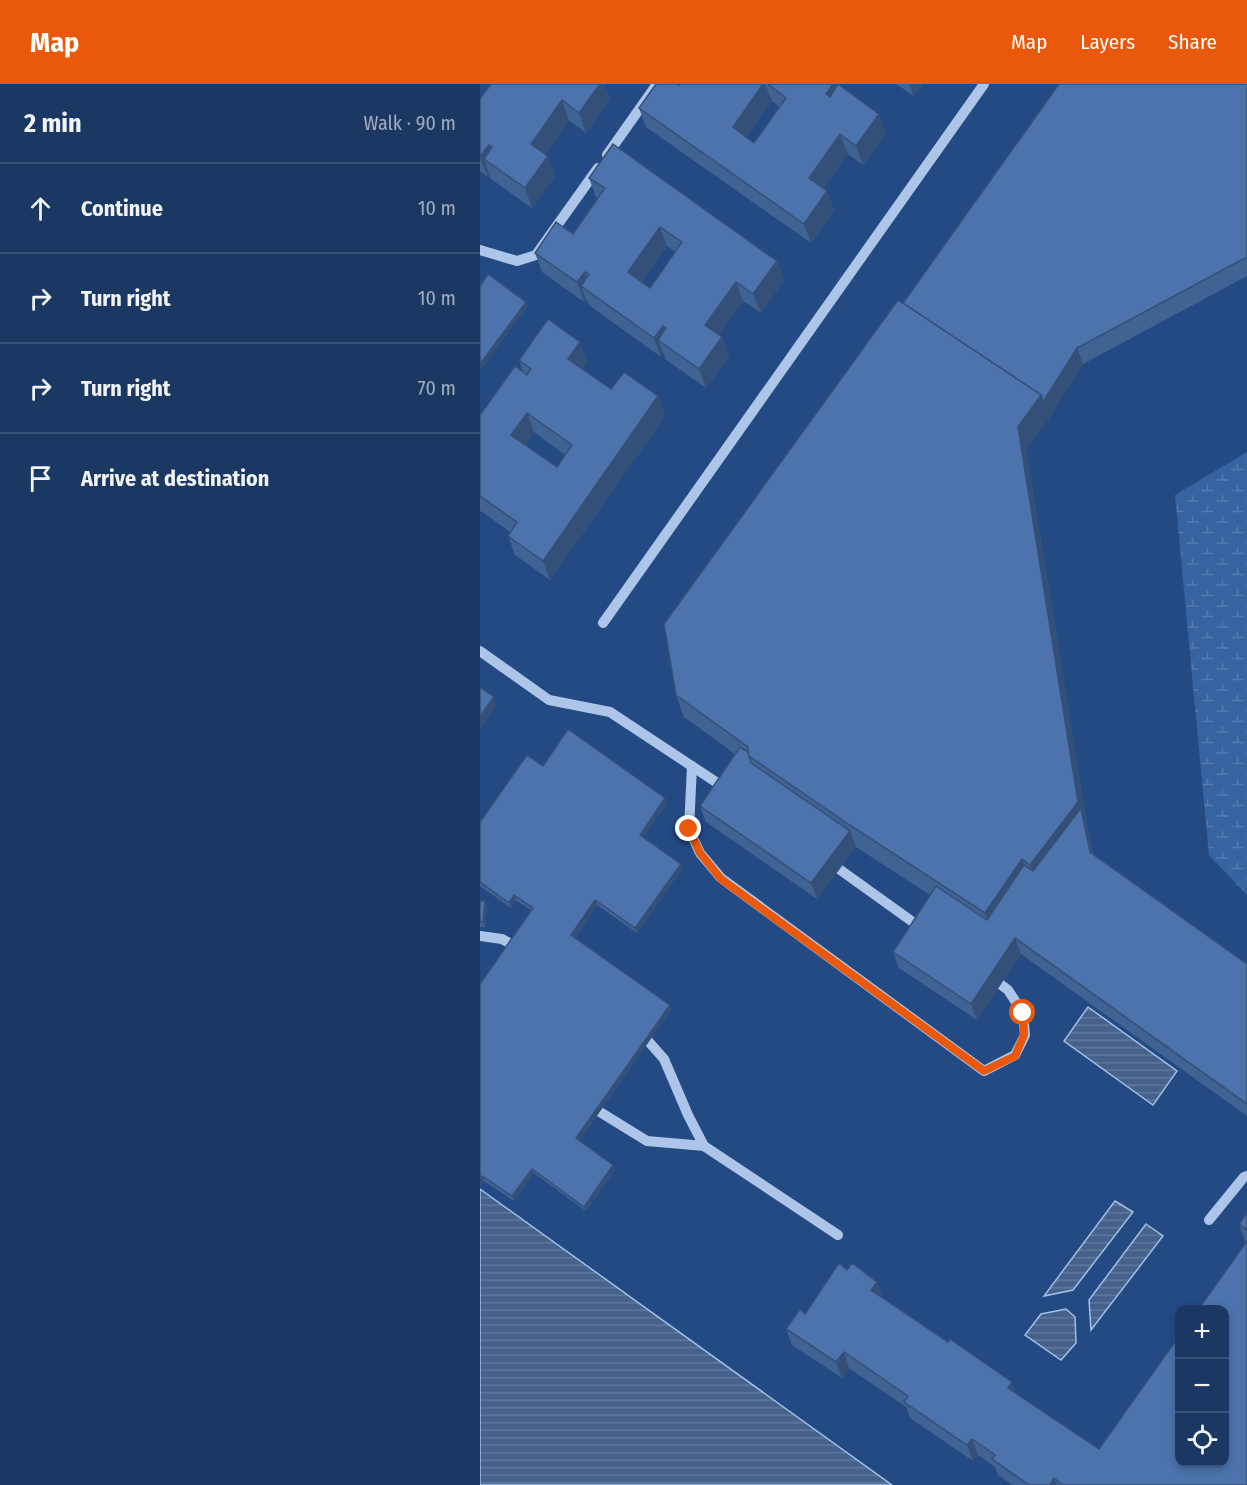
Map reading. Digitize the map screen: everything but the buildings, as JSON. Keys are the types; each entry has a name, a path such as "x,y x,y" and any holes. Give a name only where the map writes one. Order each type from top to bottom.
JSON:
{"lane":[{"path":"480,250 517,261 536,255 657,84"},
{"path":"603,623 984,84"},
{"path":"480,651 549,699 610,712 728,790"},
{"path":"692,766 689,829 700,853 721,879 984,1071 1015,1056 1024,1035 1023,1013 1008,990 1000,984"},
{"path":"839,869 924,930"},
{"path":"480,936 502,939 513,945"},
{"path":"649,1042 664,1059 704,1146"},
{"path":"600,1112 647,1141 704,1146 838,1235"},
{"path":"1209,1220 1247,1176"}],"green space":[{"path":"1247,452 1247,895 1209,855 1175,495"}],"shaded area":[{"path":"1088,1007 1177,1071 1153,1105 1064,1041"},
{"path":"480,1189 892,1485 480,1485"},
{"path":"1115,1201 1133,1212 1073,1290 1044,1296"},
{"path":"1146,1224 1163,1236 1091,1330 1089,1300"},
{"path":"1066,1309 1075,1317 1076,1343 1061,1360 1025,1335 1041,1314"}],"route":[{"path":"689,829 700,853 721,879 984,1071 1015,1056 1024,1035 1023,1013"}]}
